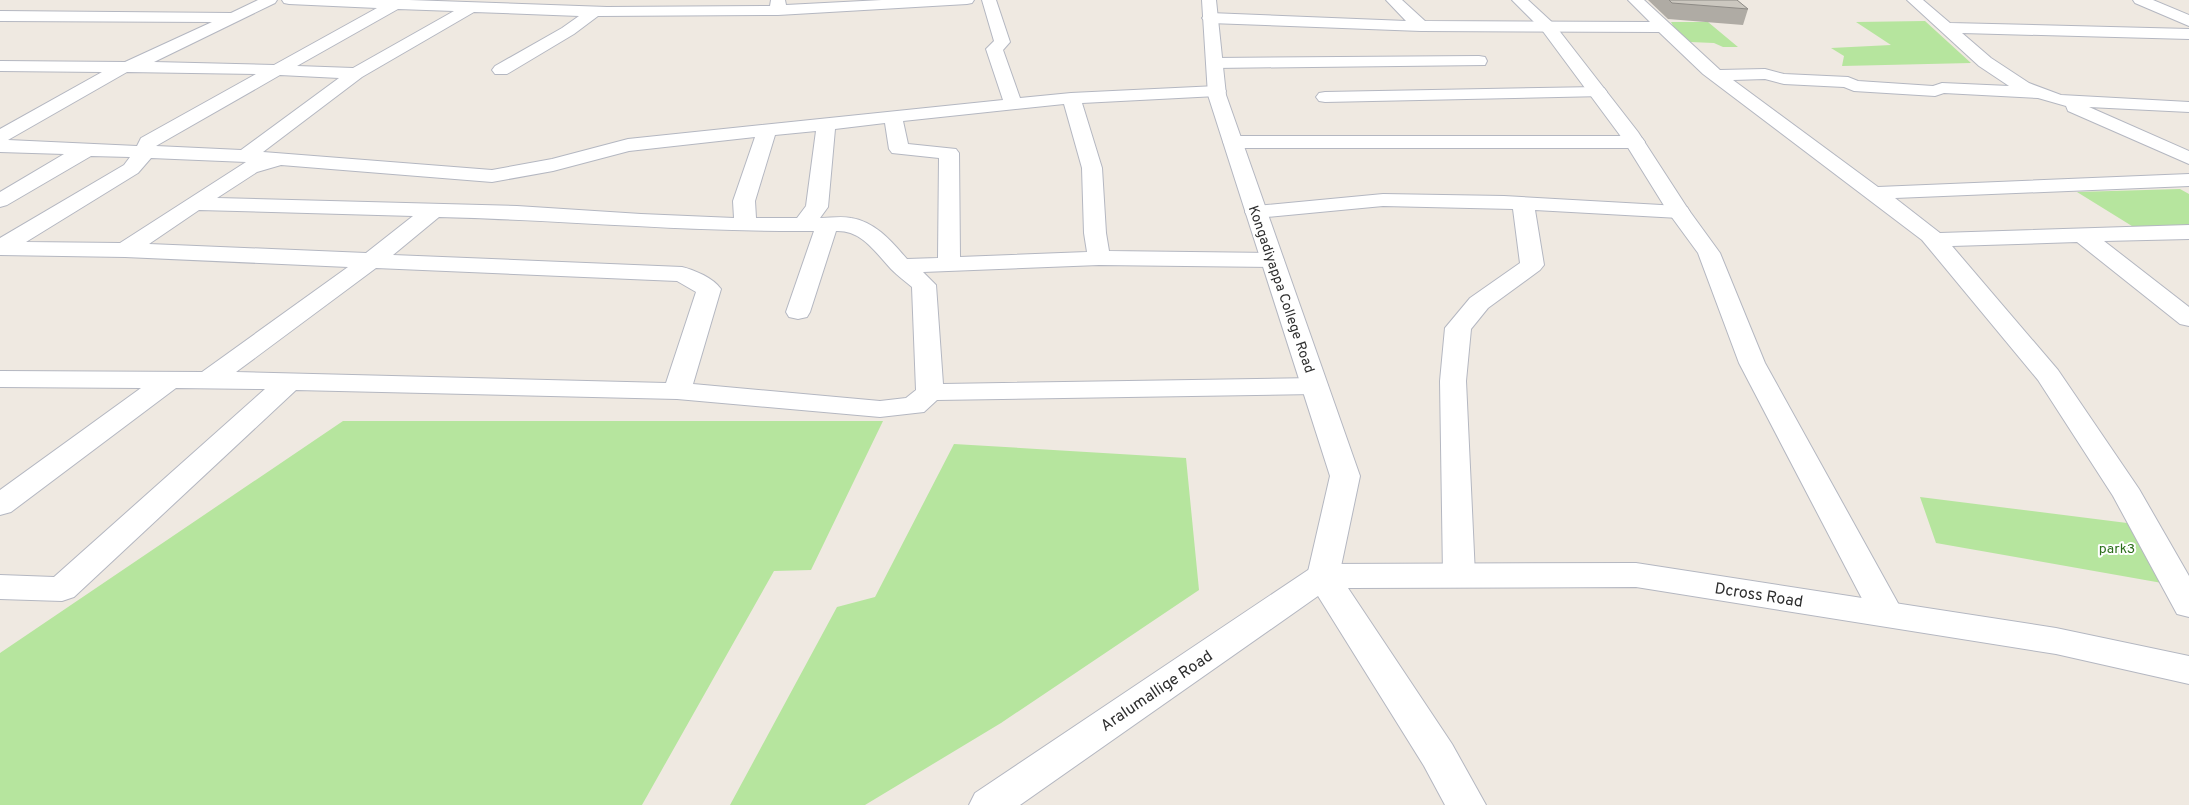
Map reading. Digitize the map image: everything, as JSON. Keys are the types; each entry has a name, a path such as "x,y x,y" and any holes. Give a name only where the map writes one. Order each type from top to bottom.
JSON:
{"street":[{"path":"0,137 123,67 136,64 270,0"},
{"path":"289,0 478,4 594,12 967,0"},
{"path":"989,0 1002,42 994,49 1014,105"},
{"path":"1392,0 1421,26"},
{"path":"1519,0 1548,27 1636,142 1679,212 1709,254 1752,364 1887,614"},
{"path":"1635,0 1716,75 1934,240 2050,376 2128,496 2189,605"},
{"path":"1914,0 1985,62 2023,87 2059,100 2189,158"},
{"path":"2140,0 2189,21"},
{"path":"398,2 148,142 145,152 131,169 0,248 125,250 682,274 710,289 677,391"},
{"path":"245,156 356,74 478,4"},
{"path":"1210,9 1421,26 1469,43 1499,82"},
{"name":"Kongadiyappa College Road","path":"1210,9 1217,91 1272,260 1346,476 1323,576"},
{"path":"501,70 568,31 594,12"},
{"path":"0,16 235,17"},
{"path":"1214,63 1469,43 1548,27 1663,26"},
{"path":"1946,28 2189,34"},
{"path":"0,66 196,67 356,74"},
{"path":"0,83 34,67"},
{"path":"1716,75 1766,74 1784,79 1848,82 1854,86 1935,91 1942,88 2039,93"},
{"path":"1325,97 1430,96 1499,82 1598,92"},
{"path":"0,146 245,156 492,176 553,165 628,145 1071,98 1217,91"},
{"path":"1071,98 1092,168 1099,258"},
{"path":"2059,100 2189,107"},
{"path":"893,117 899,149 949,153 949,263"},
{"path":"804,224 817,207 826,124"},
{"path":"745,225 744,201 767,131"},
{"path":"1233,142 1636,142"},
{"path":"0,201 86,150"},
{"path":"125,250 250,167 290,160"},
{"path":"1874,193 2189,180"},
{"path":"1256,212 1383,200 1523,203 1679,212"},
{"path":"1459,575 1453,381 1458,328 1479,303 1532,265 1523,203"},
{"path":"196,204 517,212 640,221 745,225 850,224 875,237 901,266 924,285 930,392"},
{"path":"208,380 372,260 434,210"},
{"path":"798,312 828,224"},
{"path":"1934,240 2189,232"},
{"path":"2082,235 2189,319"},
{"path":"901,266 1099,258 1272,260"},
{"path":"0,379 290,381 677,391 880,409 914,406 930,392 1315,386"},
{"path":"0,506 169,380"},
{"path":"0,587 62,589 290,381"},
{"name":"Dcross Road","path":"1323,576 1636,575 2056,641 2189,670"},
{"path":"1323,576 1438,755 1466,805"},
{"name":"Aralumallige Road","path":"989,805 1323,576"}],"green space":[{"path":"1925,21 1971,63 1842,66 1844,56 1831,48 1891,45 1856,22"},
{"path":"1671,22 1708,22 1738,47 1723,47 1714,43 1690,42 1676,31"},
{"path":"2180,189 2189,194 2189,230 2140,231 2077,192"},
{"path":"343,421 883,421 811,570 774,571 642,805 0,805 0,653"},
{"path":"954,444 1186,458 1199,590 1001,723 865,805 730,805 837,607 875,597"},
{"name":"park3","path":"1920,497 2135,524 2162,583 1936,543"}],"building":[{"path":"1669,0 1737,0 1748,9 1672,3"}]}
